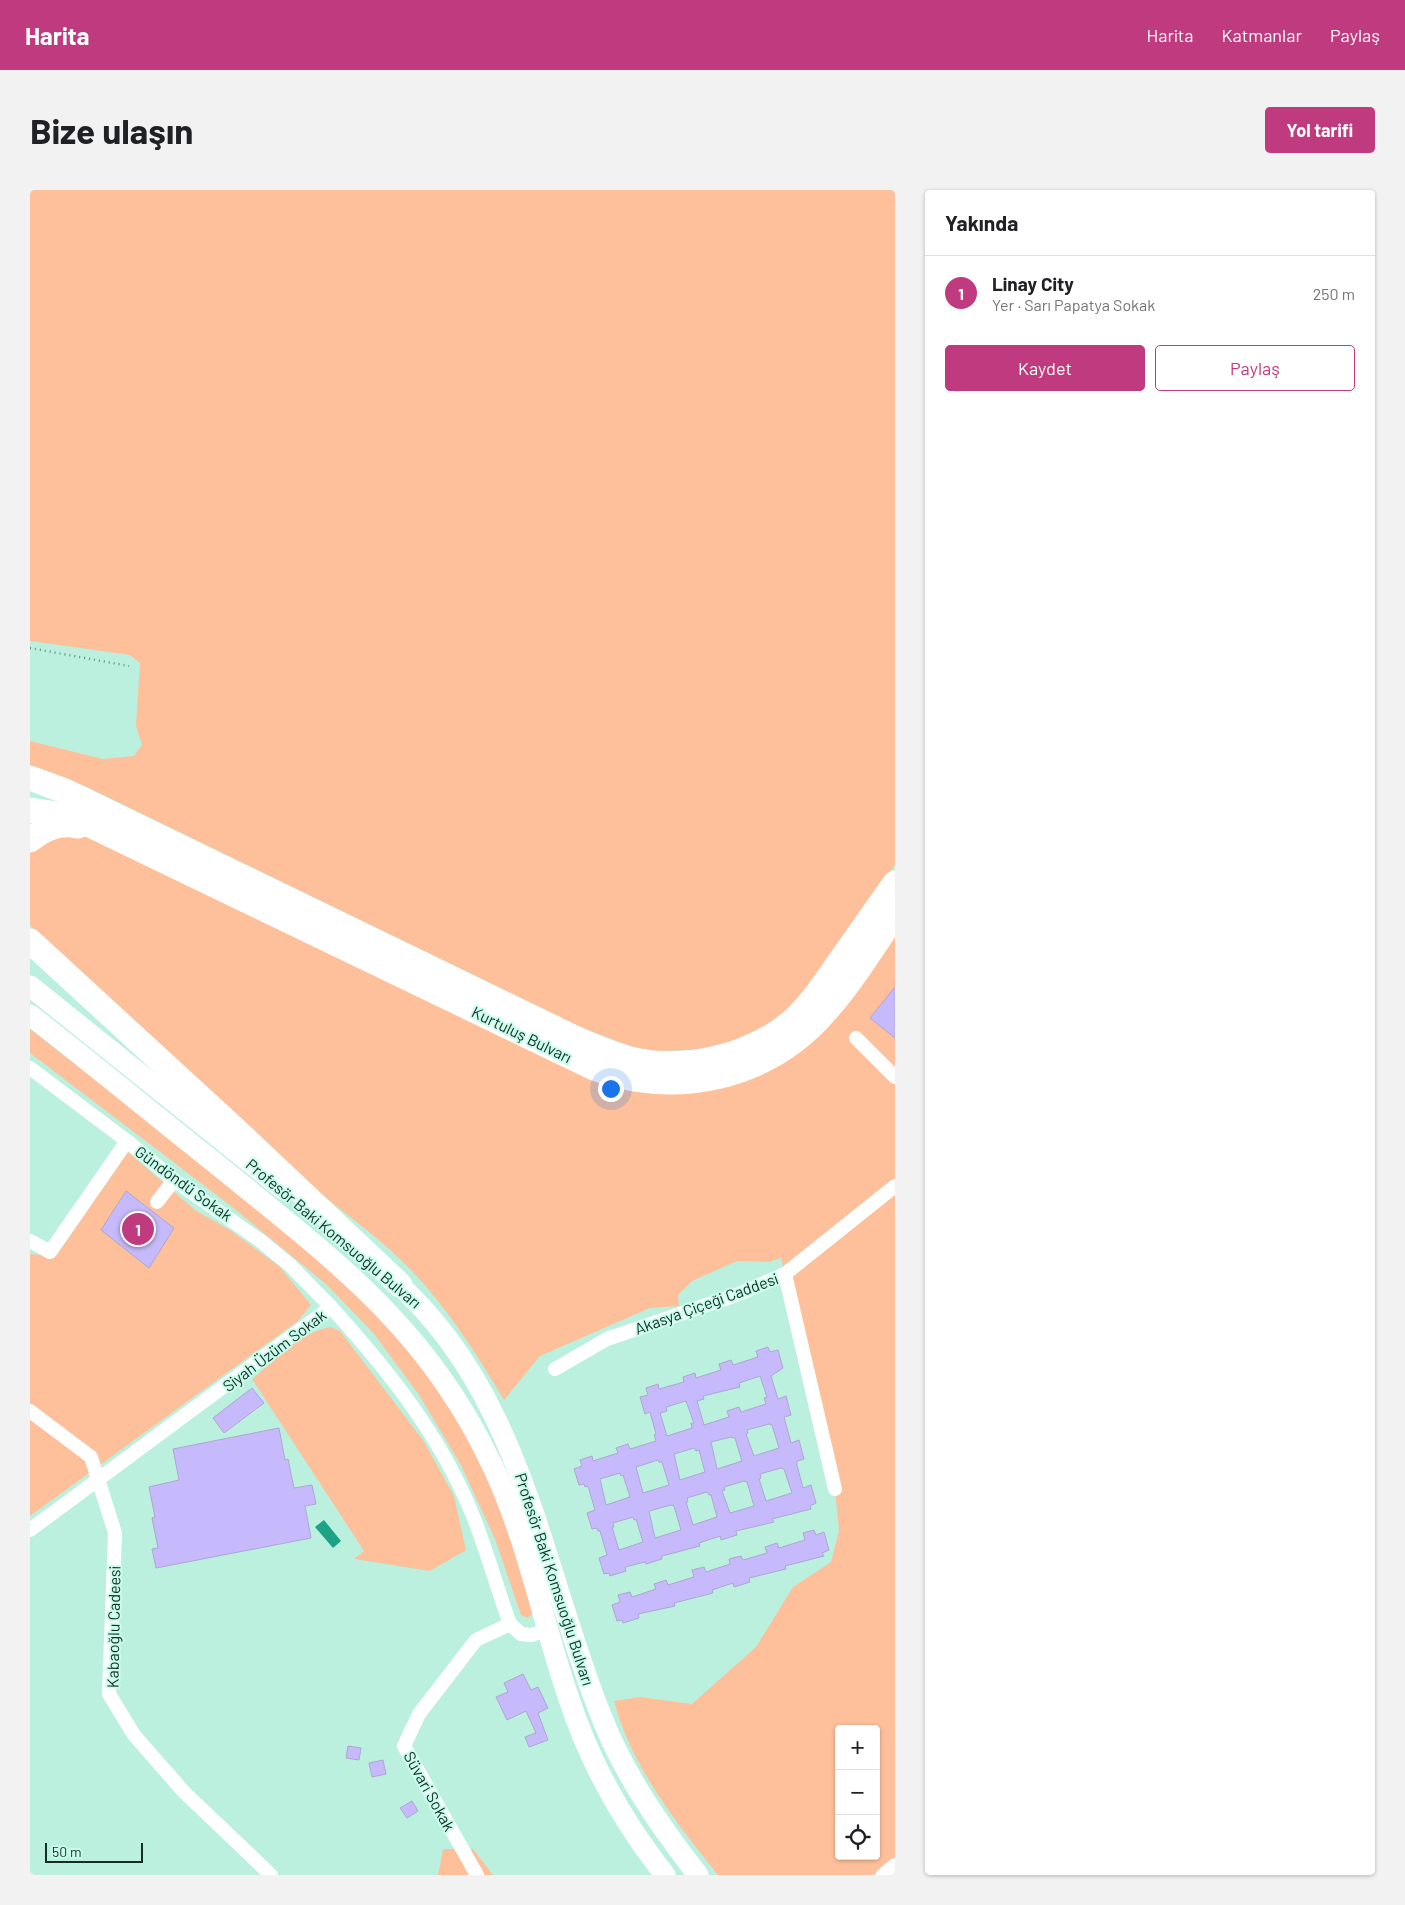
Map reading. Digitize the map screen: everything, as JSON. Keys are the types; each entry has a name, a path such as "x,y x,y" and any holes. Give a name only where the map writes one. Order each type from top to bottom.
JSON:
{"highway":[{"path":"30,778 65,791 119,828"},
{"path":"30,795 67,800 119,828"},
{"path":"30,810 64,815 119,828"},
{"path":"30,840 47,828 67,824 119,828"},
{"name":"Kurtuluş Bulvarı","path":"119,828 581,1041 617,1055 652,1063 683,1063 721,1057 763,1040 790,1023 826,981 895,883"},
{"name":"Kurtuluş Bulvarı","path":"119,828 594,1068 628,1079 650,1082 698,1081 729,1074 745,1070 786,1048 826,1012 895,915"},
{"path":"30,941 252,1145 400,1285"}],"main road":[{"name":"Profesör Baki Komsuoğlu Bulvarı","path":"30,986 322,1220 400,1285 419,1303 444,1333 464,1360 500,1423 531,1501 587,1679 612,1741 650,1809 698,1875"},
{"name":"Profesör Baki Komsuoğlu Bulvarı","path":"30,1016 325,1251 401,1324 442,1377 460,1403 493,1468 515,1524 568,1697 595,1764 612,1796 665,1875"}],"street":[{"path":"856,1038 895,1077"},
{"name":"Gündöndü Sokak","path":"30,1068 127,1141 174,1180 262,1242 291,1266 331,1307"},
{"path":"30,1241 50,1252 127,1141"},
{"path":"157,1202 174,1180"},
{"name":"Akasya Çiçeği Caddesi","path":"555,1369 607,1339 740,1294 785,1274 895,1186"},
{"path":"785,1274 835,1489"},
{"name":"Siyah Üzüm Sokak","path":"30,1530 331,1307 376,1357 411,1402 444,1456 473,1515 510,1624"},
{"name":"Kabaoğlu Cadeesi","path":"30,1411 92,1457 115,1533 109,1694 134,1735 184,1792 271,1875"},
{"path":"510,1624 521,1634 532,1635 548,1629"},
{"name":"Süvari Sokak","path":"477,1875 404,1746 419,1714 476,1640 510,1624"},
{"path":"883,1875 895,1865"}],"path":[{"path":"30,648 129,666"}],"shaded area":[{"path":"30,190 895,190 895,865 795,1004 768,1024 731,1042 695,1050 655,1051 629,1046 576,1025 85,786 30,767 30,741 103,759 134,756 142,745 136,726 140,663 130,655 30,641"},
{"path":"70,831 96,838 692,1087 895,929 895,1858 873,1875 718,1875 657,1793 632,1748 614,1701 640,1697 692,1704 756,1647 793,1587 831,1562 839,1531 835,1489 781,1258 769,1262 737,1261 692,1281 678,1295 679,1306 650,1308 540,1356 504,1400 470,1345 445,1310 402,1261 295,1171 30,925 30,848"},
{"path":"30,1029 237,1190 343,1277 437,1381 491,1479 532,1606 532,1614 528,1618 521,1615 495,1539 461,1465 419,1395 374,1334 327,1285 231,1206 30,1053"},
{"path":"128,1152 195,1210 233,1232 280,1267 311,1305 298,1321 30,1516 30,1254 56,1256"},
{"path":"331,1327 340,1331 423,1440 454,1496 466,1550 430,1571 354,1559 364,1551 252,1379 299,1340 309,1334"},
{"path":"324,1520 341,1541 333,1548 315,1527"},
{"path":"443,1849 473,1849 493,1875 438,1875"}],"building":[{"path":"895,987 895,1038 870,1018"},
{"path":"126,1191 174,1228 149,1268 101,1230"},
{"path":"768,1347 770,1352 778,1350 783,1368 771,1376 778,1399 786,1396 791,1415 784,1417 791,1443 799,1440 804,1459 797,1461 803,1488 811,1485 816,1503 810,1506 811,1509 772,1519 774,1522 736,1531 737,1535 721,1540 720,1536 699,1543 700,1546 662,1556 662,1559 646,1564 645,1562 625,1567 626,1571 610,1576 609,1573 604,1574 599,1558 607,1555 600,1531 597,1528 592,1529 587,1513 595,1510 588,1486 585,1487 584,1484 579,1485 574,1469 582,1466 580,1460 592,1456 593,1461 618,1453 616,1448 628,1444 630,1449 656,1441 650,1412 645,1414 640,1397 648,1395 646,1388 658,1384 659,1389 684,1382 683,1377 695,1373 696,1378 721,1370 719,1364 731,1360 733,1365 758,1357 756,1351","holes":["760,1376 767,1397 764,1398 766,1404 741,1412 739,1407 727,1411 729,1417 704,1425 697,1401 704,1399 703,1396 740,1387 739,1383","686,1401 694,1423 691,1423 692,1428 667,1436 660,1413 667,1411 666,1407","769,1424 772,1425 779,1448 754,1456 746,1434 748,1433 747,1430","731,1437 735,1438 742,1461 717,1469 711,1442","694,1448 696,1451 699,1450 705,1472 680,1480 674,1454","658,1460 662,1462 669,1485 643,1493 636,1467","781,1468 784,1469 792,1493 766,1501 759,1479 761,1478 760,1474","620,1473 621,1476 623,1475 630,1497 606,1505 600,1479","744,1481 747,1482 754,1506 730,1513 722,1491 725,1490 724,1487","707,1492 711,1495 717,1517 693,1525 686,1502 688,1502 687,1498","671,1505 674,1506 681,1530 655,1538 649,1511","633,1517 634,1520 636,1519 643,1542 619,1550 612,1527 614,1527 613,1523"]},
{"path":"252,1388 264,1403 224,1433 213,1418"},
{"path":"279,1428 285,1460 288,1459 294,1488 312,1485 316,1504 305,1506 311,1538 156,1568 152,1549 158,1548 152,1518 155,1517 149,1487 179,1480 173,1449"},
{"path":"814,1530 816,1535 824,1532 829,1550 822,1553 824,1556 785,1566 786,1569 749,1578 750,1582 734,1587 733,1583 712,1590 713,1593 674,1603 675,1606 638,1614 639,1618 623,1623 622,1620 617,1621 612,1605 620,1602 618,1595 630,1592 632,1597 656,1589 654,1584 666,1580 668,1585 694,1577 692,1570 704,1567 706,1572 730,1564 729,1559 741,1556 743,1560 767,1553 765,1547 777,1543 779,1548 805,1540 803,1533"},
{"path":"523,1674 531,1690 538,1687 548,1708 538,1713 548,1740 529,1747 525,1737 536,1733 526,1711 507,1720 496,1697 508,1692 504,1683"},
{"path":"348,1746 361,1748 359,1760 346,1758"},
{"path":"383,1760 386,1774 372,1777 369,1763"},
{"path":"412,1801 418,1811 407,1818 400,1808"}],"place":[{"name":"Linay City","path":"138,1229"}]}
